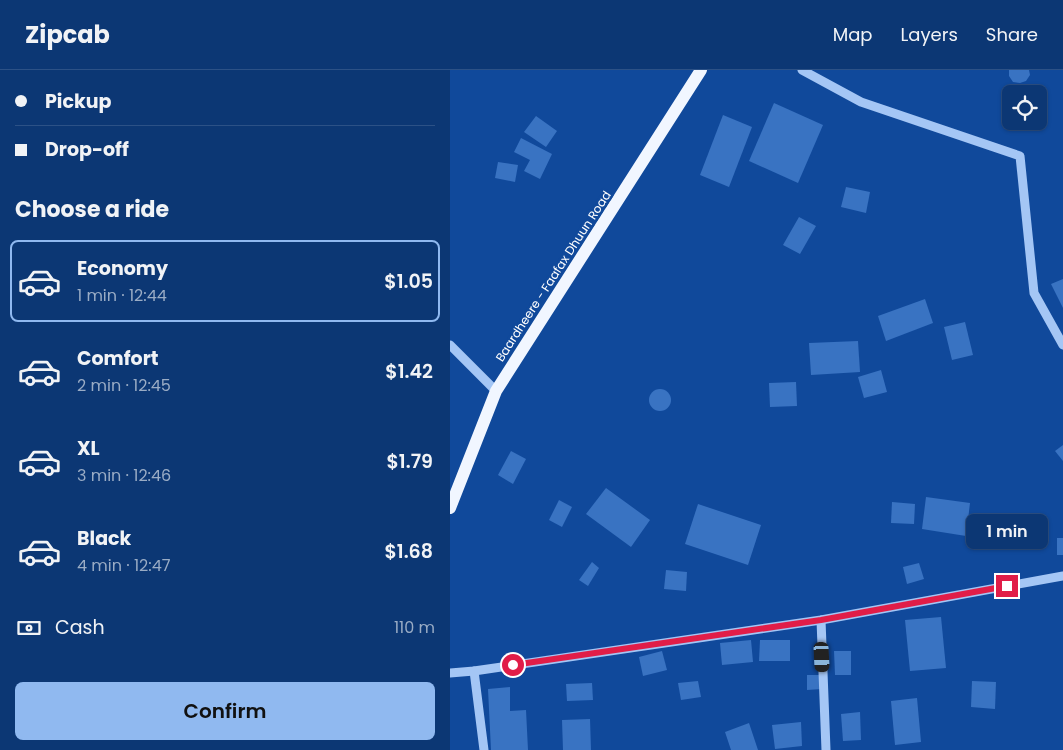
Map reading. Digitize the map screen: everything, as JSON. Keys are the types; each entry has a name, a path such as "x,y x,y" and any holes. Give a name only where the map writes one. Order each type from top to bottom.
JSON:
{"main road":[{"name":"Baardheere - Faafax Dhuun Road","path":"450,508 496,390 701,70"}],"street":[{"path":"802,70 861,102 1020,156 1034,293 1063,345"},
{"path":"450,345 496,390"},
{"path":"450,673 821,620 1063,576"},
{"path":"821,620 826,750"},
{"path":"474,671 484,750"}],"building":[{"path":"1009,70 1029,70 1030,75 1026,81 1020,83 1013,82 1009,76"},
{"path":"774,103 823,125 798,183 749,161"},
{"path":"723,115 752,127 729,187 700,175"},
{"path":"536,116 557,131 546,147 524,132"},
{"path":"521,138 552,154 540,179 524,171 530,160 514,152"},
{"path":"498,162 518,165 515,182 495,178"},
{"path":"846,187 870,192 866,213 841,207"},
{"path":"799,217 816,226 800,254 783,245"},
{"path":"1063,279 1063,308 1051,284"},
{"path":"925,299 933,323 886,341 878,316"},
{"path":"965,322 973,355 952,360 944,327"},
{"path":"858,341 860,372 811,375 809,343"},
{"path":"881,370 887,392 864,398 858,377"},
{"path":"796,382 797,406 770,407 769,383"},
{"path":"660,389 670,396 671,400 664,410 660,411 650,404 649,400 656,390"},
{"path":"1063,445 1063,461 1055,451"},
{"path":"511,451 526,459 513,484 498,475"},
{"path":"606,488 650,520 631,547 586,514"},
{"path":"926,497 970,503 966,536 922,529"},
{"path":"559,500 572,507 562,527 549,520"},
{"path":"892,502 915,504 914,524 891,523"},
{"path":"698,504 761,525 748,565 685,544"},
{"path":"971,530 988,530 988,547 970,547"},
{"path":"1057,538 1063,538 1063,555 1057,555"},
{"path":"592,562 599,568 588,586 579,580"},
{"path":"919,563 924,579 907,584 903,567"},
{"path":"666,570 687,572 686,591 664,589"},
{"path":"941,617 946,668 910,671 905,620"},
{"path":"751,640 753,662 722,665 720,643"},
{"path":"760,640 790,640 790,661 759,661"},
{"path":"662,651 667,670 643,676 639,657"},
{"path":"834,651 851,651 851,675 835,675"},
{"path":"807,675 821,675 822,689 807,690"},
{"path":"698,681 701,697 681,700 678,683"},
{"path":"972,681 996,682 995,709 971,707"},
{"path":"592,683 593,700 567,701 566,684"},
{"path":"510,687 510,711 526,710 528,750 491,750 488,689"},
{"path":"917,698 921,742 895,745 891,701"},
{"path":"860,712 861,740 843,741 841,714"},
{"path":"590,719 591,750 563,750 562,720"},
{"path":"801,722 802,746 775,749 772,725"},
{"path":"749,723 758,750 731,750 725,732"}],"route":[{"path":"513,665 821,620 1007,586"}]}
